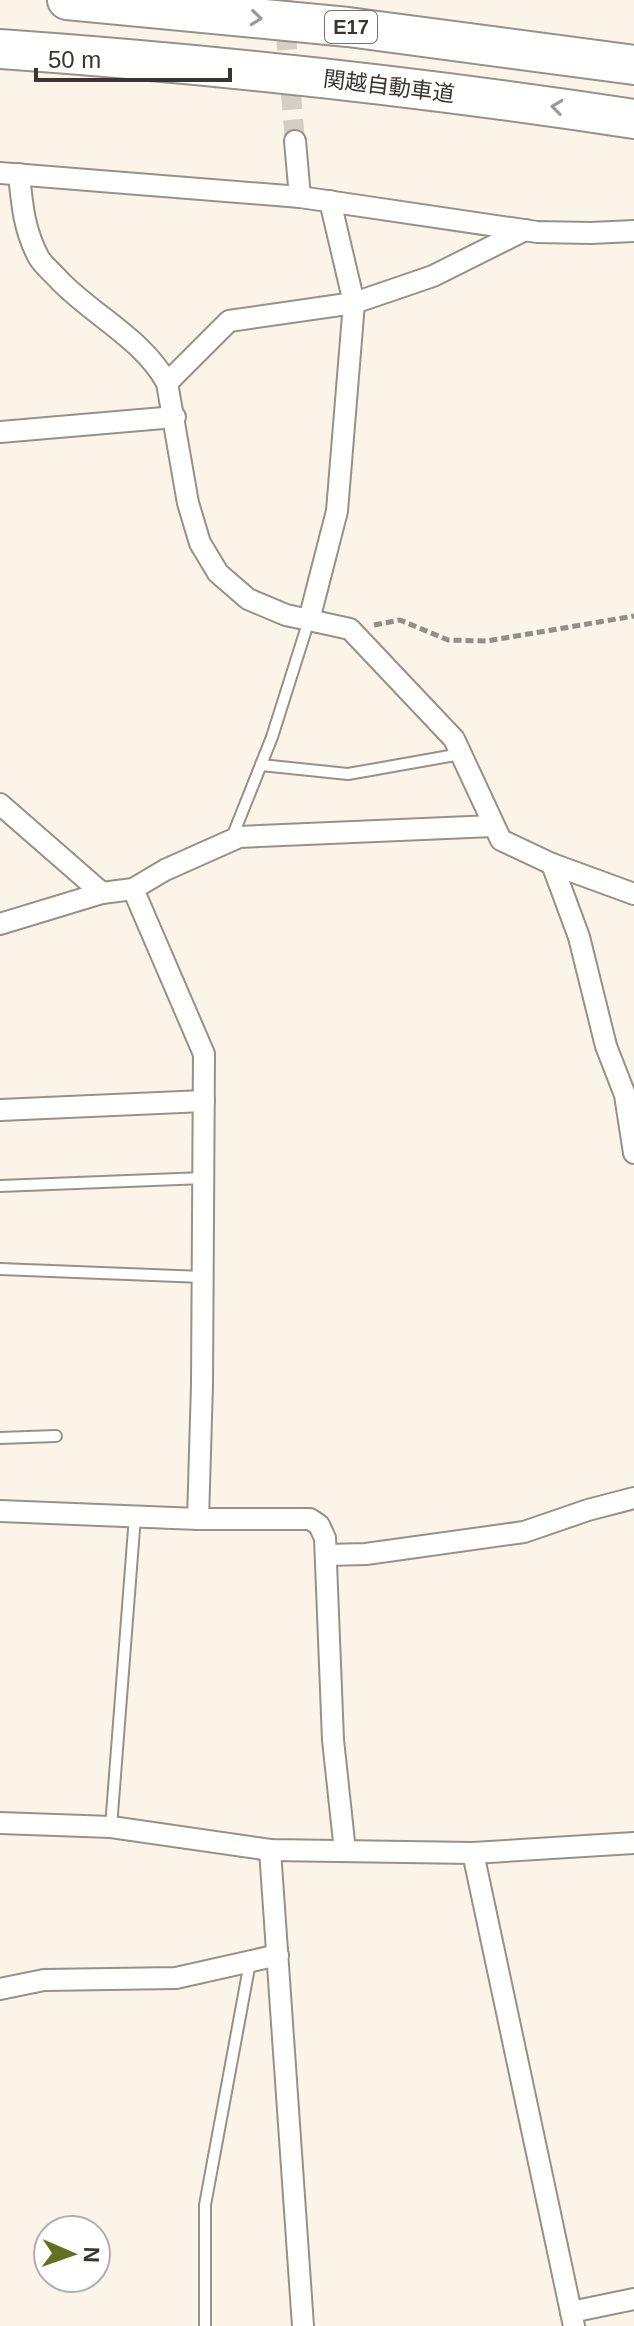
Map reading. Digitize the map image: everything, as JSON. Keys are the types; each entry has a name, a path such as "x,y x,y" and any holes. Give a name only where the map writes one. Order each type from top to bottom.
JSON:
{"highway":[{"name":"E17","path":"67,0 348,27 634,65"},
{"name":"関越自動車道","path":"0,49 343,80 634,119"}],"street":[{"path":"295,141 300,197"},
{"path":"634,231 525,230 300,197 9,173 25,225 41,261 68,289 158,366 167,383 188,503 200,543 218,573 248,599 286,615 350,629 454,739 501,840 552,864 634,894"},
{"path":"309,620 337,511 354,303 330,201"},
{"path":"167,383 229,321 354,303 433,276 525,230"},
{"path":"0,432 175,417"},
{"path":"0,804 102,893"},
{"path":"0,924 102,893 133,889 165,870 239,837 493,826"},
{"path":"552,864 579,937 606,1046 625,1095 634,1153"},
{"path":"133,889 204,1054 198,1519"},
{"path":"0,1110 204,1101"},
{"path":"326,1555 366,1554 524,1532 634,1498"},
{"path":"0,1511 198,1519 310,1519 319,1525 325,1538 333,1740 345,1851"},
{"path":"0,1823 111,1827 270,1850 473,1853 634,1843"},
{"path":"270,1850 303,2326"},
{"path":"473,1853 572,2319 634,2299"},
{"path":"0,1989 44,1980 176,1978 278,1955"}],"lane":[{"path":"231,841 261,765 309,620"},
{"path":"261,765 348,774 461,754"},
{"path":"0,1186 204,1178"},
{"path":"0,1269 203,1277"},
{"path":"0,1438 56,1436"},
{"path":"111,1827 135,1516"},
{"path":"205,2326 205,2205 250,1962"}],"path":[{"path":"350,629 400,620 448,640 487,641 634,616"}],"tunnel":[{"path":"283,0 295,141"}]}
